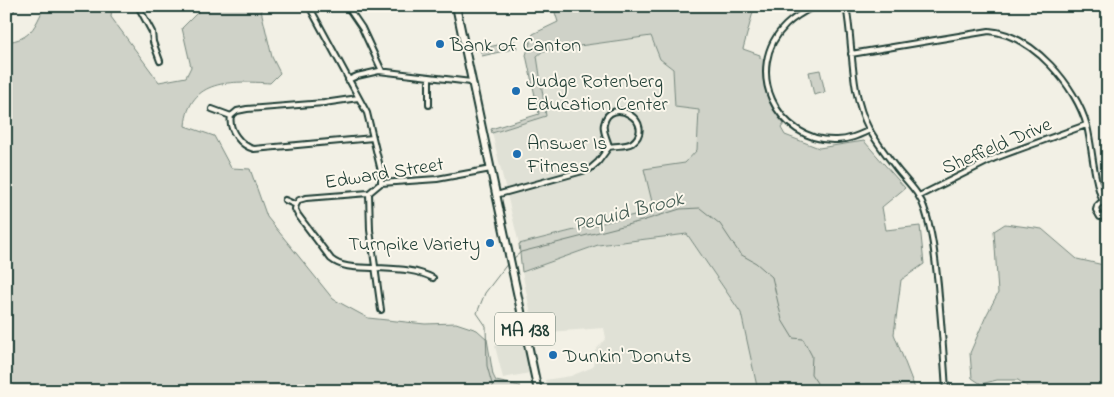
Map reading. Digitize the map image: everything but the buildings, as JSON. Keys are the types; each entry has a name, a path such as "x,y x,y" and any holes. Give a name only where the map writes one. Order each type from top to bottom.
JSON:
{"main road":[{"name":"MA 138","path":"456,6 538,391"}],"street":[{"path":"6,13 13,6"},
{"path":"138,6 152,32 152,42 160,61"},
{"path":"309,6 367,113 381,171 381,184"},
{"path":"347,6 362,28 382,71"},
{"path":"815,6 786,25 771,46 766,78 772,99 784,119 801,132 813,137 825,140 847,139 870,130"},
{"path":"846,6 853,74 858,101 870,130 919,196 934,240 946,391"},
{"path":"851,54 989,31 1006,34 1031,48 1053,69 1071,91 1080,107 1086,125 1099,189 1105,202 1097,206 1096,213 1102,217 1108,216"},
{"path":"348,80 357,76 382,71 471,82"},
{"path":"429,77 429,105"},
{"path":"358,98 237,111 232,116 231,124 243,144 254,149 373,138"},
{"path":"212,109 232,116"},
{"path":"496,195 587,170 598,162 609,147 627,145 637,136 638,123 630,113 625,111 614,112 605,121 603,130 609,147"},
{"name":"Sheffield Drive","path":"919,196 995,158 1086,125"},
{"name":"Edward Street","path":"296,205 299,200 306,198 369,193 381,184 437,180 490,169"},
{"path":"369,193 370,230 381,310"},
{"path":"285,200 296,205 296,212 331,259 341,265 412,270 433,278"}],"shaded area":[{"path":"45,6 112,6 111,17 159,82 186,77 191,67 182,28 204,6 260,6 272,57 280,73 270,83 227,83 204,91 195,99 188,110 185,126 214,136 231,168 250,169 267,217 333,299 368,318 425,324 456,323 477,330 487,339 493,375 496,381 520,386 522,391 6,391 6,42 27,35 35,26"},
{"path":"553,6 759,6 753,12 743,49 760,55 760,58 765,59 763,68 764,86 770,102 784,124 781,128 785,135 819,148 864,141 905,188 882,207 886,230 920,226 924,264 901,280 894,334 916,391 758,391 741,313 687,234 598,245 522,272 519,244 654,210 644,169 685,163 697,150 699,110 675,107 673,69 660,59 651,36 543,51 537,56 546,116 492,133 491,129 539,114 526,55 533,34 558,22"},
{"path":"651,36 660,59 673,69 675,106 699,110 697,150 685,163 654,210 519,244 492,133 546,116 537,56 543,51"},
{"path":"515,41 517,48 482,56 480,49"},
{"path":"820,70 825,92 814,95 809,72"},
{"path":"1005,224 1042,229 1077,259 1108,266 1108,391 1033,391 1018,380 997,380 981,384 972,378 970,353 998,293 994,231"},
{"path":"687,234 741,313 758,391 547,391 545,380 571,376 593,367 595,351 606,338 604,328 535,333 522,272 598,245"},
{"path":"523,340 530,373 503,378 495,346"}],"waterway":[{"name":"Pequid Brook","path":"513,259 521,252 642,221 680,209 700,208 720,224 740,254 756,263 772,277 782,320 793,338 803,339 812,356 811,374 817,383 817,391"},
{"name":"Pequid Brook","path":"494,391 487,366 486,326 477,313 485,293 508,263"}],"place":[{"name":"Bank of Canton","path":"440,44"},
{"name":"Judge Rotenberg Education Center","path":"516,91"},
{"name":"Answer Is Fitness","path":"517,154"},
{"name":"Turnpike Variety","path":"490,243"},
{"name":"Dunkin' Donuts","path":"553,355"}]}
